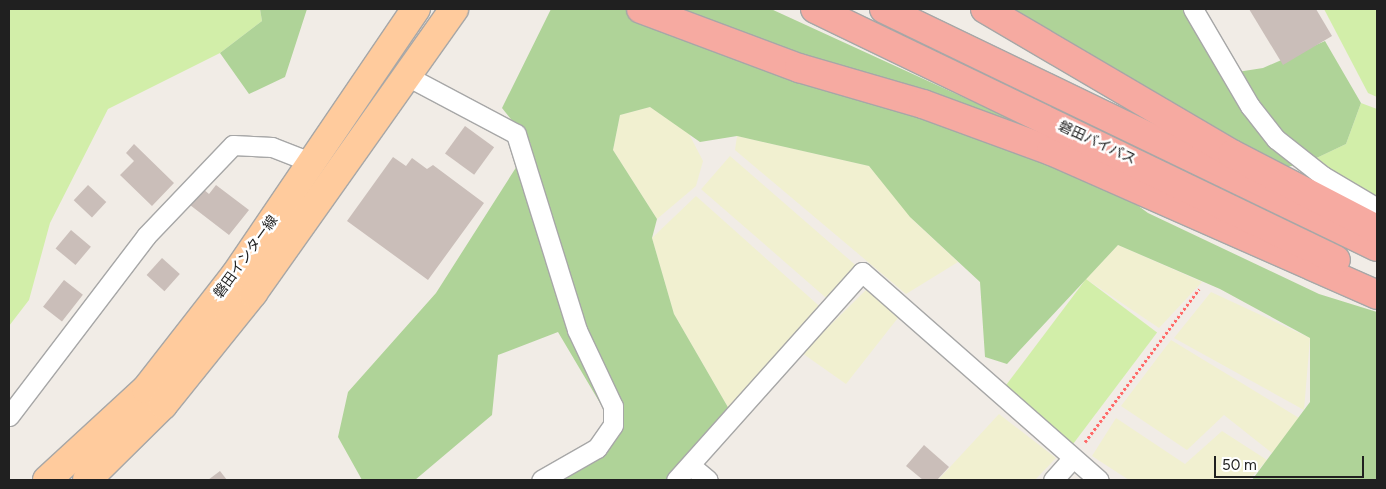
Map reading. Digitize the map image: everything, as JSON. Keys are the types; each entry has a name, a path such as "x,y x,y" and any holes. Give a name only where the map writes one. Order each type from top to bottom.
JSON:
{"highway":[{"path":"641,9 799,68 923,104 1051,151 1179,211 1377,295"},
{"name":"磐田バイパス","path":"814,9 1377,280"},
{"name":"磐田バイパス","path":"884,9 1377,247"},
{"path":"985,9 1224,149 1377,229"}],"main road":[{"name":"磐田インター線","path":"47,480 146,389 234,276 313,163 416,9"},
{"name":"磐田インター線","path":"87,480 163,405 253,292 454,9"}],"street":[{"path":"1193,9 1250,106 1276,139 1323,176 1377,208"},
{"path":"407,76 516,134 577,330 613,406 613,425 597,448 541,480"},
{"path":"9,416 146,236 233,145 272,146 313,163"},
{"path":"676,480 862,272 1072,459 1099,480"},
{"path":"1053,480 1072,459"},
{"path":"690,465 708,480"}],"path":[{"path":"1072,459 1199,289"}],"green space":[{"path":"9,9 260,9 262,21 220,53 108,109 50,223 29,300 9,326"},
{"path":"260,9 307,9 285,77 249,94 220,53 262,21"},
{"path":"551,9 771,9 1035,130 1148,213 1319,294 1377,312 1377,480 1252,480 1310,402 1310,338 1220,289 1118,245 1007,364 985,357 980,282 910,217 869,166 737,136 700,142 650,107 620,115 613,150 657,219 652,238 674,314 733,416 676,480 541,480 613,425 558,332 498,355 492,415 415,480 362,480 338,437 348,392 436,293 531,144 502,108"},
{"path":"1003,9 1191,9 1231,73 1263,68 1325,41 1361,103 1346,144 1306,163 1267,171 1083,50"},
{"path":"1324,9 1377,9 1377,97 1368,93"},
{"path":"1361,103 1377,109 1377,208 1306,163 1346,144"},
{"path":"650,107 689,134 703,161 696,186 657,219 613,150 620,115"},
{"path":"737,136 869,166 914,221 958,262 906,294 735,150"},
{"path":"730,156 863,271 834,305 701,189"},
{"path":"696,196 826,312 733,416 674,314 652,238"},
{"path":"1118,245 1202,282 1159,328 1086,279"},
{"path":"1086,279 1157,333 1073,444 1002,390"},
{"path":"870,286 901,314 846,384 802,353"},
{"path":"1211,292 1310,338 1304,410 1174,338"},
{"path":"1171,340 1299,418 1272,453 1224,415 1187,450 1121,406"},
{"path":"999,414 1056,458 1035,480 938,480"},
{"path":"1116,418 1185,464 1222,431 1267,460 1249,480 1129,480 1092,456"}],"building":[{"path":"1249,9 1316,9 1332,36 1283,65"},
{"path":"465,126 494,147 474,175 445,154"},
{"path":"134,144 174,183 152,206 120,175 134,161 126,153"},
{"path":"393,157 406,166 412,158 427,169 433,165 484,203 428,280 347,221"},
{"path":"88,185 106,202 92,217 74,200"},
{"path":"216,185 249,210 229,235 190,205 203,189 209,194"},
{"path":"71,230 91,247 75,265 56,248"},
{"path":"162,258 180,274 164,291 147,275"},
{"path":"64,280 83,295 62,322 43,307"},
{"path":"924,445 949,467 937,480 923,480 906,466"},
{"path":"220,471 227,480 208,480"}]}
